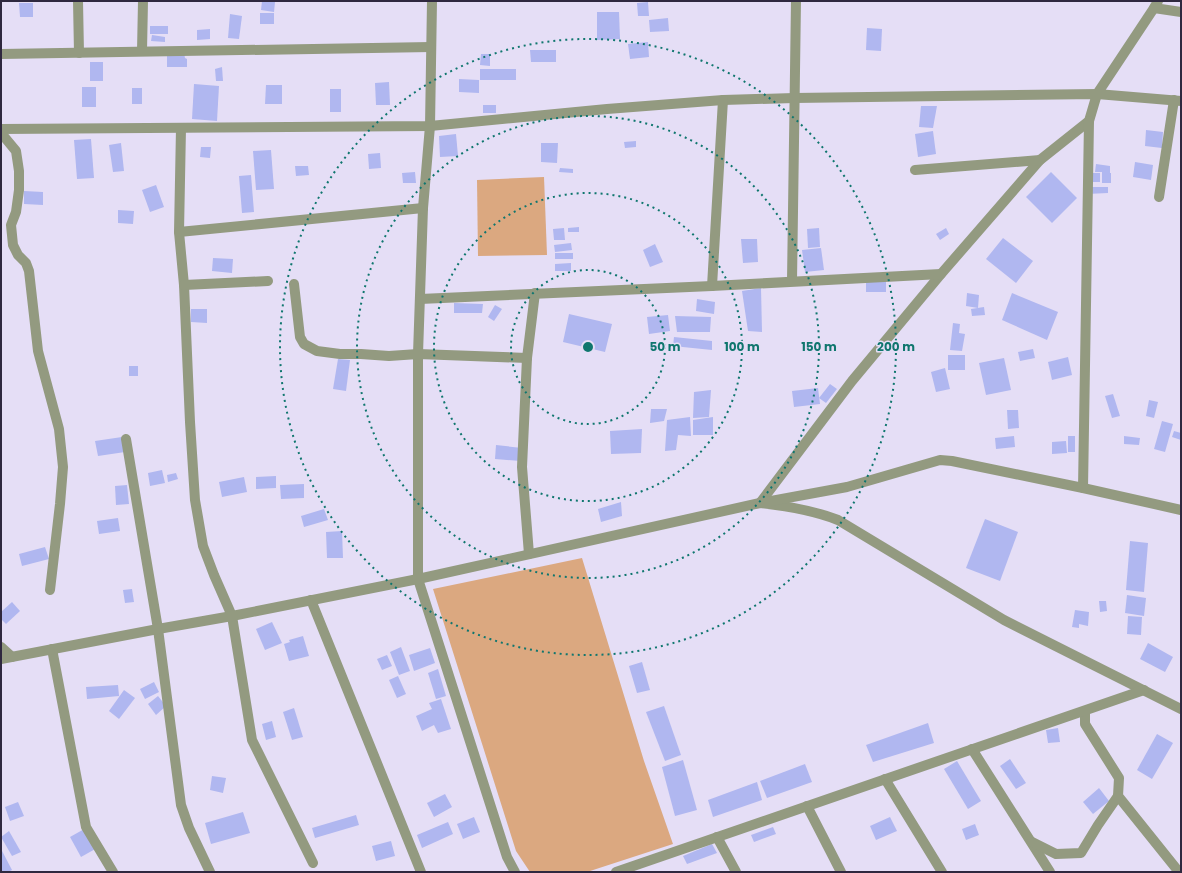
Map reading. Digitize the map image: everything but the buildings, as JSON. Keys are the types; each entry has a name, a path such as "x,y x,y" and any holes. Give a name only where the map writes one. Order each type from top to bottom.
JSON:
{"street":[{"path":"78,1 80,53"},
{"path":"142,52 143,1"},
{"path":"432,1 430,126 423,208 418,354 418,579 507,857 516,872"},
{"path":"792,281 796,1"},
{"path":"1083,488 1089,121 1097,94 1156,5 1181,12"},
{"path":"1,54 431,47"},
{"path":"1,130 430,126 607,109 723,100 1097,94 1177,100 1159,197"},
{"path":"712,286 723,100"},
{"path":"760,503 852,381 1040,160 1089,121"},
{"path":"181,128 180,232 195,500 203,546 232,616 252,740 313,863"},
{"path":"1,133 16,152 19,171 19,190 16,212 11,225 13,245 18,255 26,263 29,271 38,351 59,429 63,467 50,590"},
{"path":"915,170 1040,160"},
{"path":"180,232 423,208"},
{"path":"420,299 942,274"},
{"path":"184,285 268,281"},
{"path":"294,284 300,337 304,344 317,351 340,354 389,356 418,354 526,358"},
{"path":"529,554 522,467 526,358 535,293"},
{"path":"126,439 158,629 181,805 189,828 210,872"},
{"path":"1,659 232,616 418,579 760,503 847,487 940,460 952,461 1083,488 1181,510"},
{"path":"760,503 799,508 825,514 838,520 1004,620 1181,709"},
{"path":"311,600 421,872"},
{"path":"1,647 12,657"},
{"path":"52,649 86,827 113,872"},
{"path":"616,872 630,870 717,837 1144,690"},
{"path":"1030,841 1056,854 1081,853 1118,796 1119,778 1085,724 1084,710"},
{"path":"972,749 1050,872"},
{"path":"886,779 942,872"},
{"path":"1118,796 1179,872"},
{"path":"807,806 841,872"},
{"path":"717,837 736,872"}],"shaded area":[{"path":"544,177 547,255 478,256 477,180"},
{"path":"582,558 644,761 673,844 587,872 530,872 516,851 433,589"}]}
